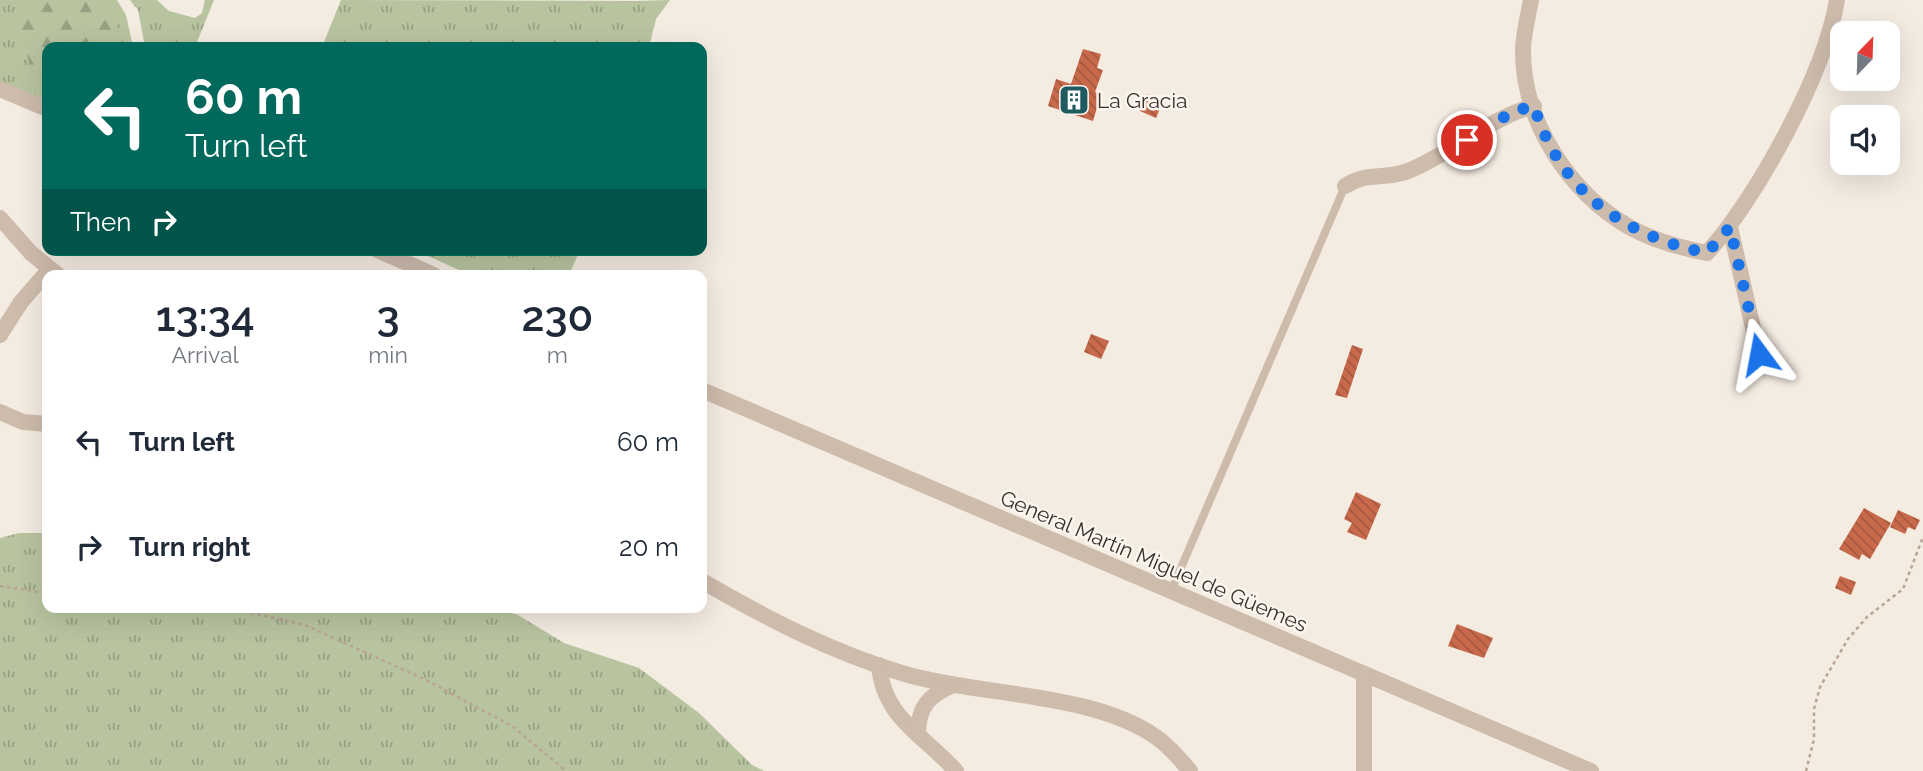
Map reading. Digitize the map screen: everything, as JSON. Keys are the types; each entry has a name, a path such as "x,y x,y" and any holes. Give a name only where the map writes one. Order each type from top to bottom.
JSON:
{"street":[{"path":"1531,0 1523,49 1534,106 1541,131 1574,185 1630,228 1674,246 1707,253 1730,227 1746,203 1811,82 1832,31 1837,0"},
{"path":"0,89 42,107"},
{"path":"1345,186 1358,178 1406,173 1486,130 1514,111 1534,106"},
{"path":"0,218 52,270"},
{"path":"1730,227 1759,354"},
{"path":"391,256 423,270"},
{"path":"0,335 21,302 42,283"},
{"name":"General Martín Miguel de Güemes","path":"707,392 1591,771"},
{"path":"0,412 23,422 42,424"},
{"path":"707,584 797,631 879,665 953,685 1018,695 1118,718 1154,735 1190,771"},
{"path":"879,665 880,686 888,702 956,771"},
{"path":"1364,674 1364,771"},
{"path":"918,734 918,721 924,704 939,691 953,685"}],"lane":[{"path":"1171,591 1345,186"}],"path":[{"path":"1806,771 1814,738 1814,709 1820,687 1848,639 1867,617 1903,589 1923,537"},
{"path":"0,586 42,592"},
{"path":"252,613 305,625 426,680 512,726 566,771"}],"green space":[{"path":"0,0 117,0 126,15 132,42 42,42 42,99 0,82"},
{"path":"16,0 92,0 116,23 123,42 42,42 42,81 28,58"},
{"path":"130,0 157,0 169,11 195,18 202,13 205,0 214,0 197,42 144,42 138,10"},
{"path":"341,0 670,0 656,19 650,42 324,42"},
{"path":"428,256 577,256 571,270 459,270"},
{"path":"19,533 42,533 42,613 518,615 564,643 639,668 699,713 752,765 764,771 0,771 0,538"}],"building":[{"name":"La Gracia","path":"1083,49 1101,54 1097,68 1103,70 1095,92 1101,94 1093,121 1048,106 1056,79 1071,84"},
{"path":"1147,94 1163,101 1156,118 1140,111"},
{"path":"1091,334 1109,341 1101,359 1084,352"},
{"path":"1352,345 1363,349 1347,398 1335,395"},
{"path":"1356,492 1381,504 1366,540 1347,532 1352,523 1344,519"},
{"path":"1864,508 1891,523 1870,559 1862,554 1859,560 1839,549"},
{"path":"1898,510 1920,520 1915,530 1908,527 1905,534 1890,527"},
{"path":"1840,576 1856,582 1851,595 1835,588"},
{"path":"1457,624 1493,638 1484,658 1448,646"}],"place":[{"name":"La Gracia","path":"1074,100"}],"route":[{"path":"1467,140 1514,111 1534,106 1541,131 1574,185 1630,228 1674,246 1707,253 1730,227 1759,354"}]}
